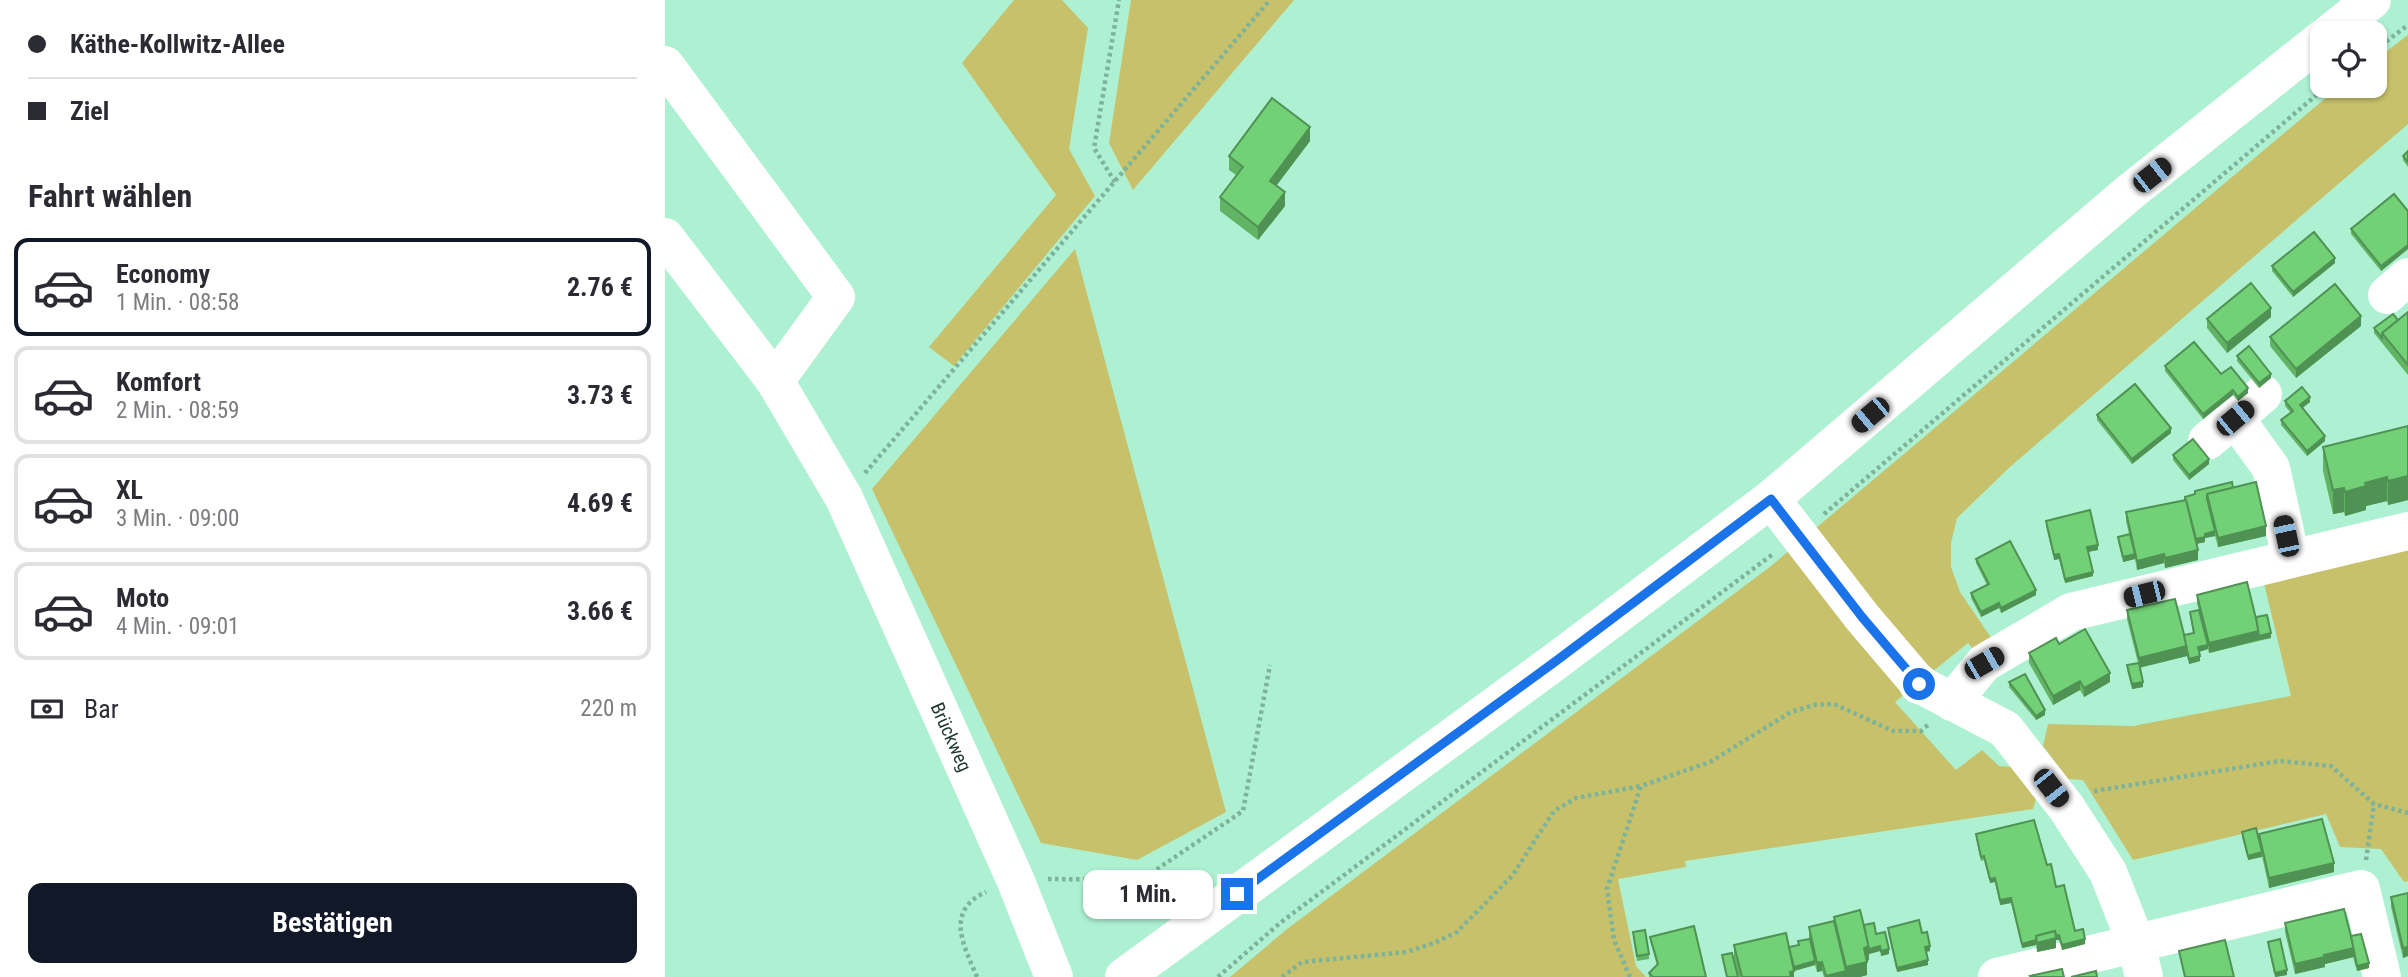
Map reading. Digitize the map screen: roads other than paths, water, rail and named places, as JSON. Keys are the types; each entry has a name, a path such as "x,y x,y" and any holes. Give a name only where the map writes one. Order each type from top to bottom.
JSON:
{"street":[{"path":"2345,21 2372,0"},
{"path":"1123,977 1556,661 1771,499 2130,192 2310,49"},
{"path":"665,65 836,297 775,381"},
{"name":"Brückweg","path":"665,237 775,381 844,498 1015,879 1054,977"},
{"path":"2235,418 2271,468 2291,559"},
{"path":"1771,499 1862,617 1919,684 2005,729 2066,807 2108,872 2140,960"},
{"path":"1952,702 1984,663 2071,612 2408,531"},
{"path":"1997,977 2140,960 2361,889 2382,977"}]}
